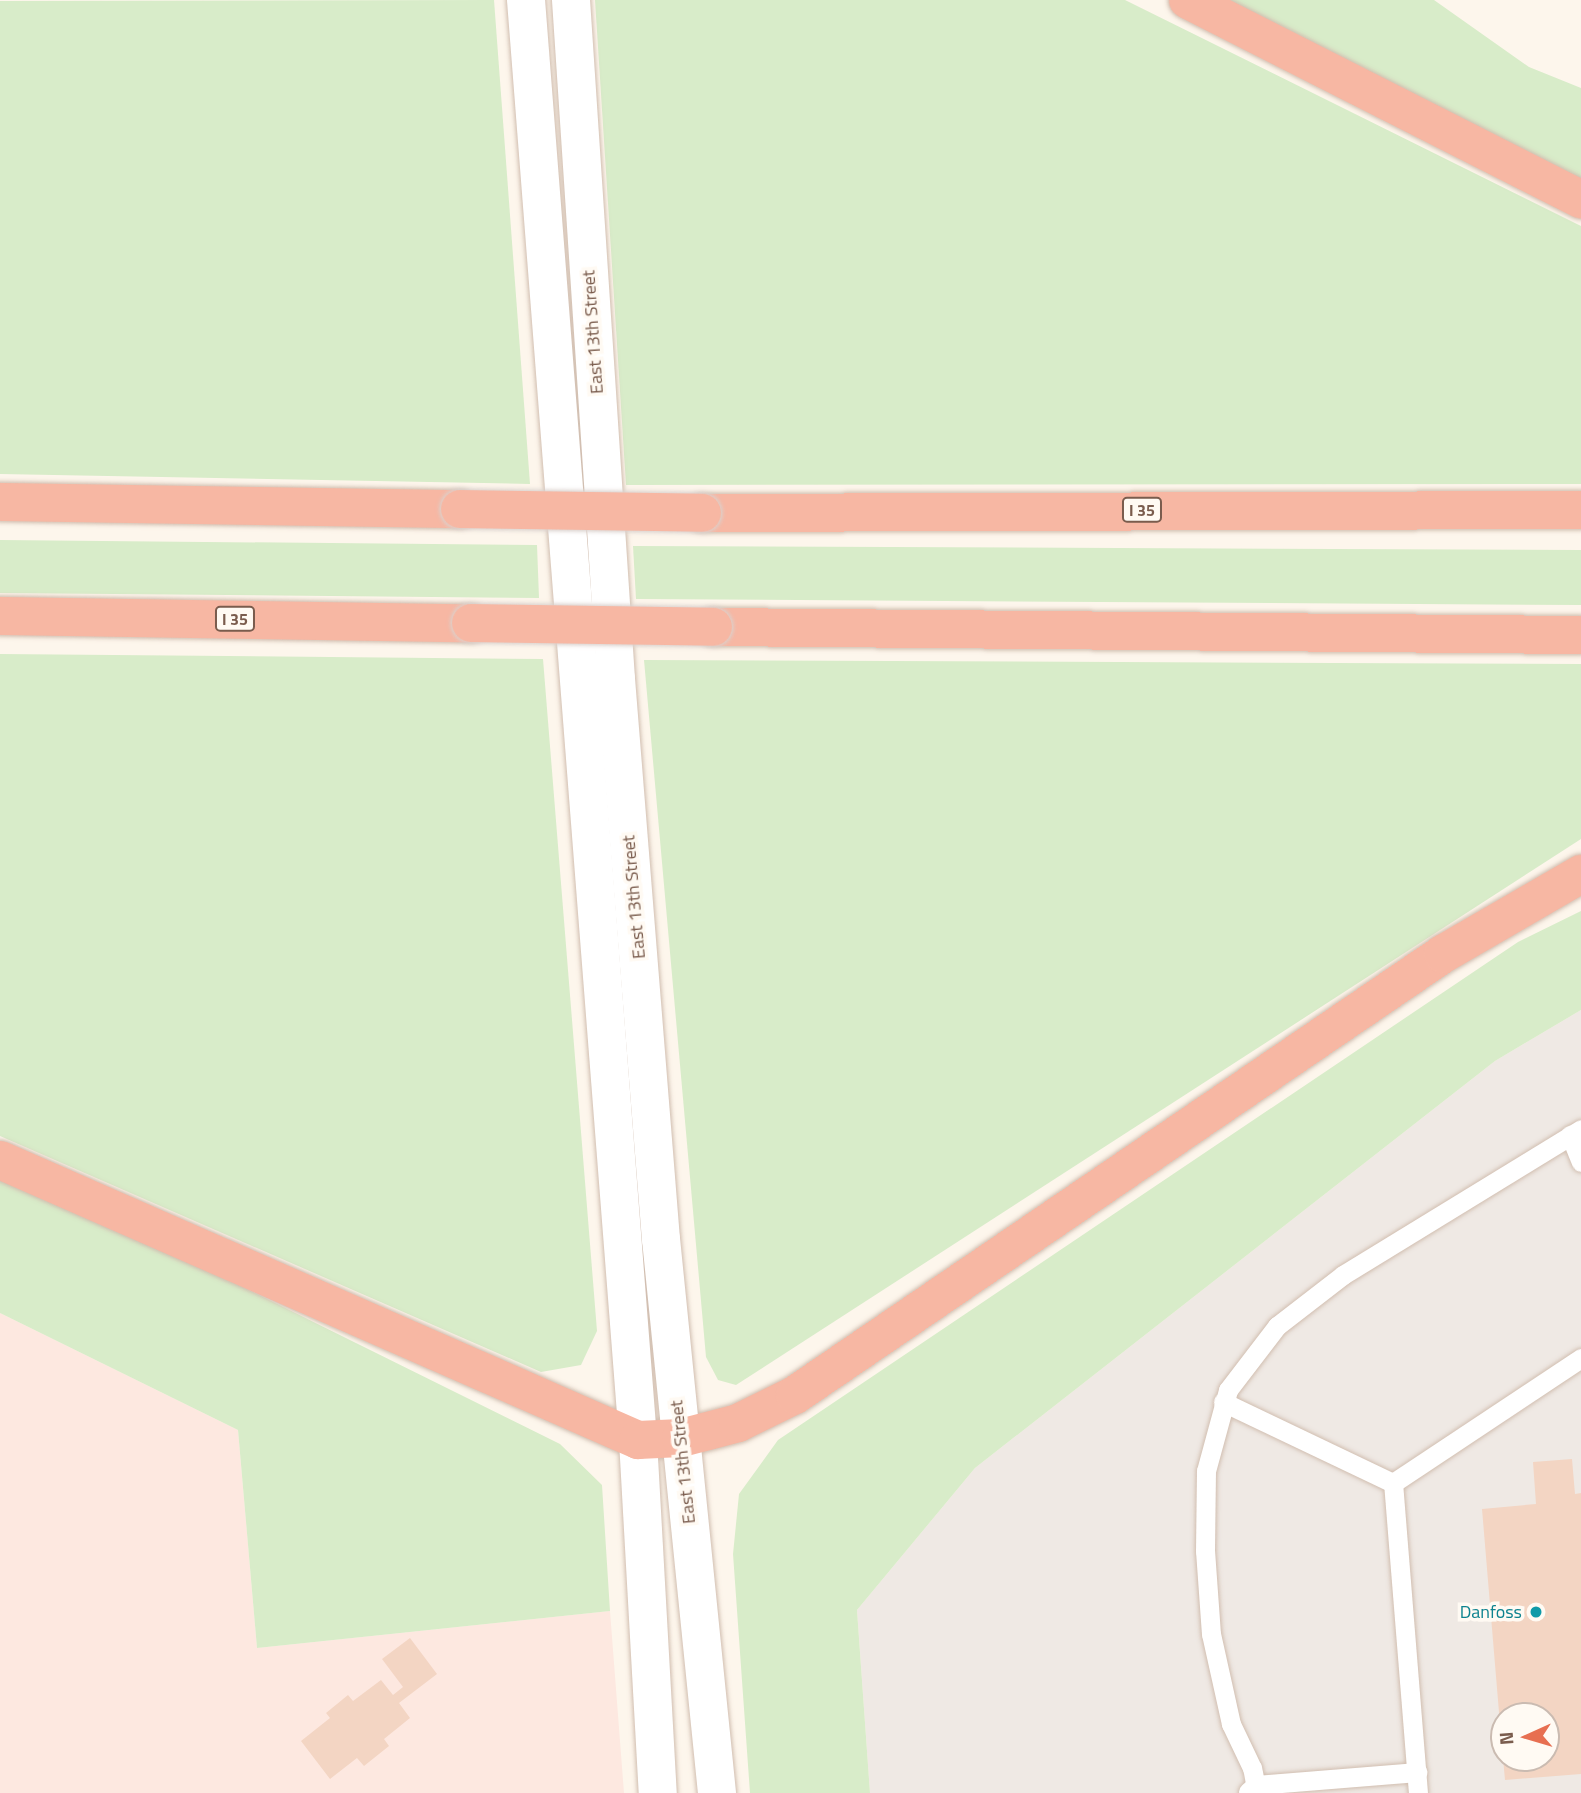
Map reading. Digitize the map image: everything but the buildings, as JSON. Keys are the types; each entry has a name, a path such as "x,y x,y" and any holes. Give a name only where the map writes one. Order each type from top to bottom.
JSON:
{"highway":[{"path":"1188,0 1581,199"},
{"name":"I 35","path":"0,502 702,513 1581,510"},
{"name":"I 35","path":"0,616 713,627 1581,635"},
{"path":"0,1160 639,1440 681,1438 738,1423 795,1395 1443,954 1581,874"}],"main road":[{"name":"East 13th Street","path":"526,0 639,1440 658,1793"},
{"name":"East 13th Street","path":"571,0 616,679 681,1438 717,1793"}],"lane":[{"path":"1416,1772 1253,1790 1231,1724 1212,1634 1206,1471 1223,1402 1276,1326 1324,1289 1576,1132 1581,1162"},
{"path":"1392,1483 1581,1358"},
{"path":"1223,1402 1392,1483"},
{"path":"1392,1483 1418,1793"}],"shaded area":[{"path":"1581,1010 1581,1793 870,1793 857,1610 975,1468 1495,1061"},
{"path":"0,1313 238,1430 257,1648 610,1611 624,1793 0,1793"}],"green space":[{"path":"494,0 530,484 0,474 0,1"},
{"path":"595,0 1125,0 1581,226 1581,484 626,485"},
{"path":"1223,0 1434,0 1529,67 1581,88 1581,184"},
{"path":"0,540 537,545 539,598 0,593"},
{"path":"633,546 1581,550 1581,605 636,599"},
{"path":"0,654 543,659 597,1331 581,1365 541,1372 0,1136"},
{"path":"644,660 1581,664 1581,839 736,1385 718,1380 706,1357"},
{"path":"1581,911 1581,1010 1495,1061 975,1468 857,1610 870,1793 750,1793 733,1554 739,1494 778,1440 1518,942"},
{"path":"0,1180 241,1286 560,1444 602,1485 610,1611 257,1648 238,1430 0,1313"}],"place":[{"name":"Danfoss","path":"1536,1612"}]}
